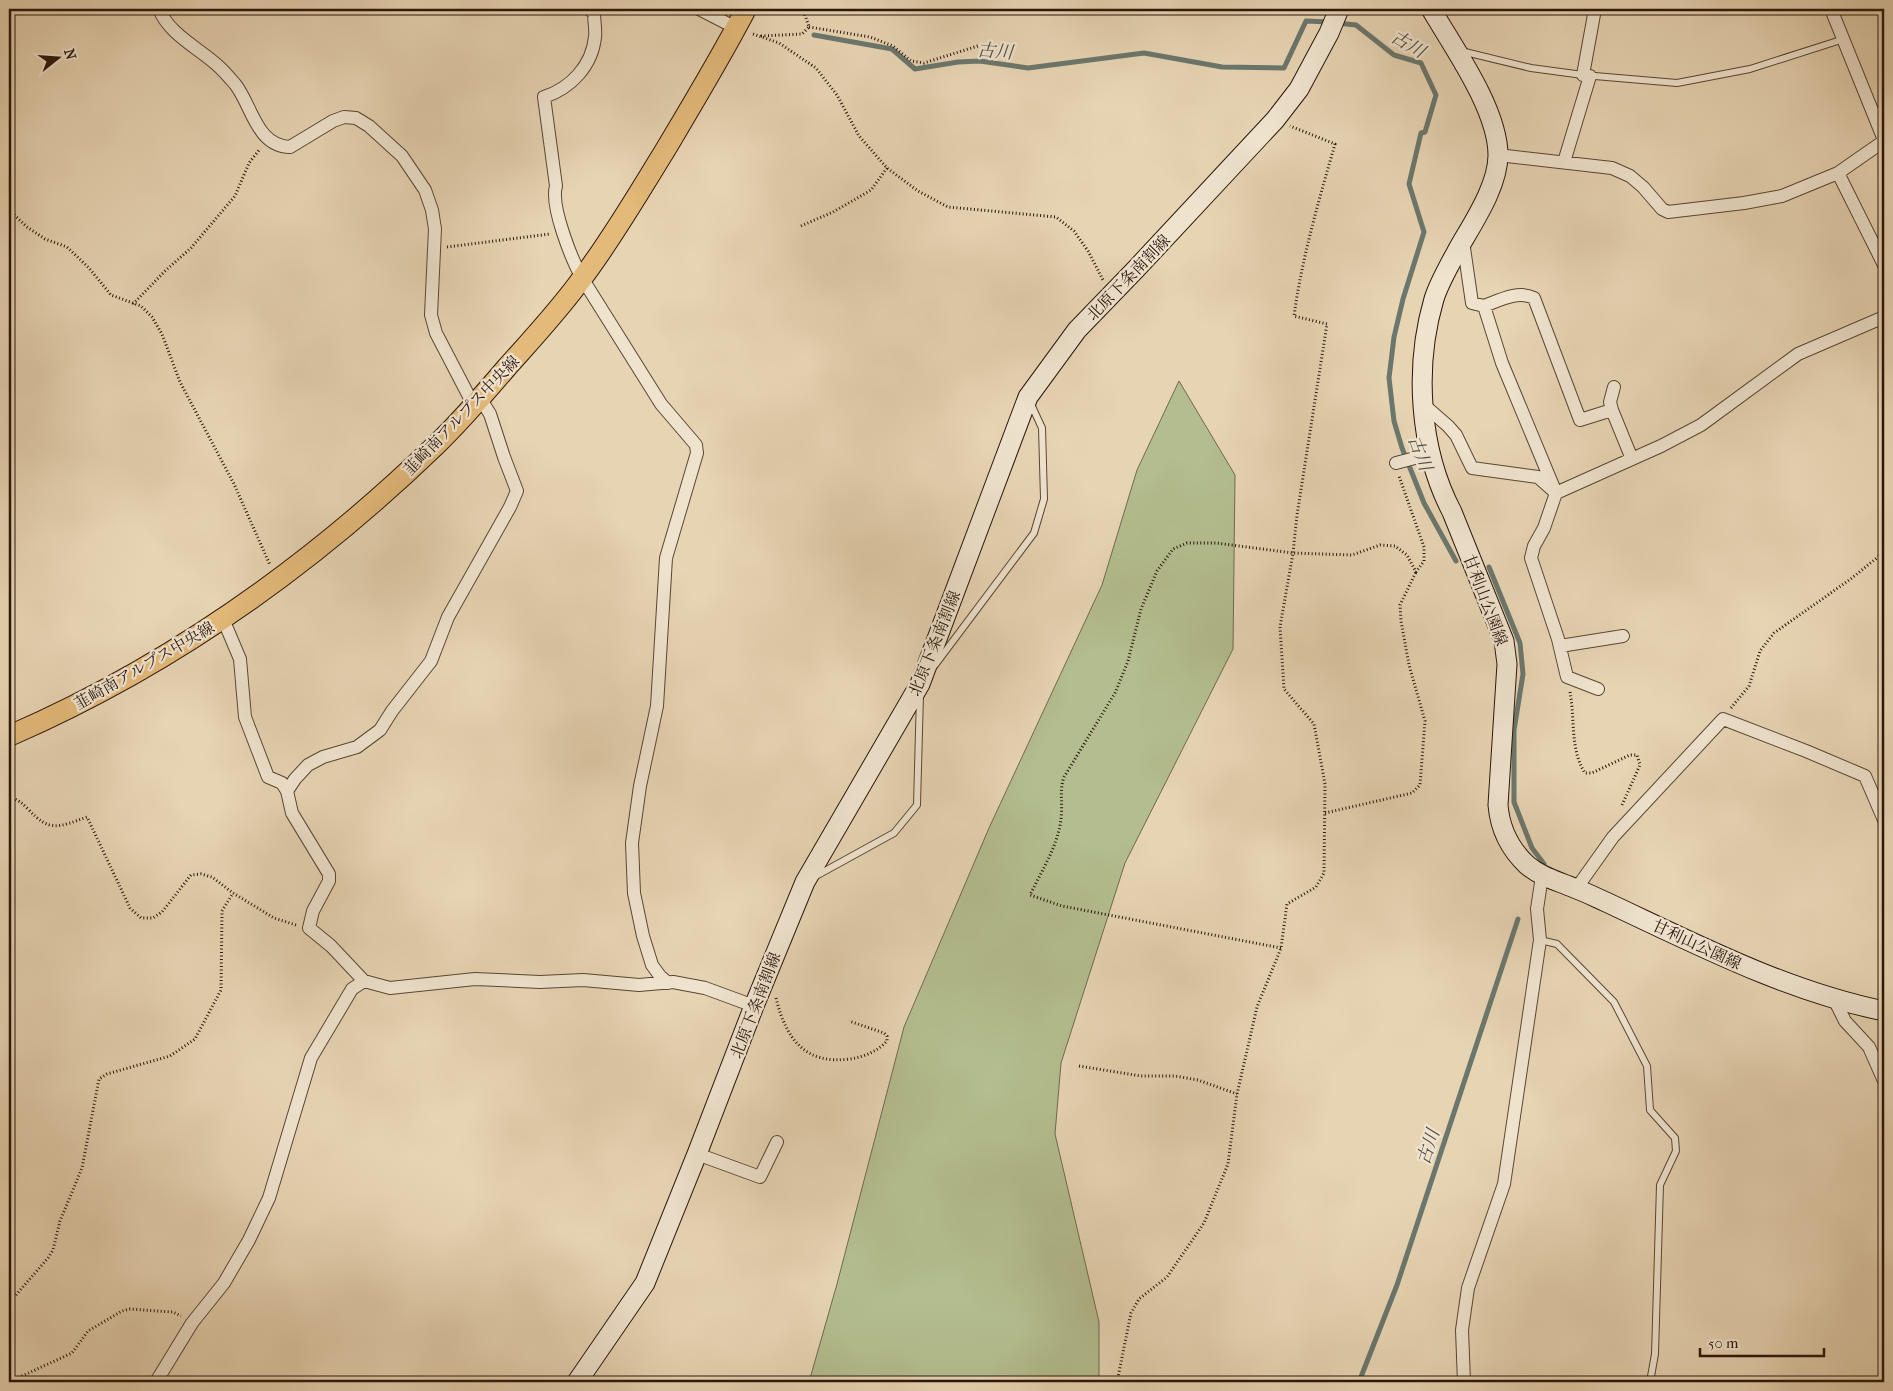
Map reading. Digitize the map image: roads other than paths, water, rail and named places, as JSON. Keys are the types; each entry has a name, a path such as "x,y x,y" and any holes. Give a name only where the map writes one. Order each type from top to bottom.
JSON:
{"main road":[{"name":"韮崎南アルプス中央線","path":"9,736 47,720 108,688 166,655 223,619 277,580 360,514 437,444 533,339 582,278 625,216 682,123 746,9"},
{"name":"北原下条南割線","path":"577,1382 645,1283 767,972 805,882 920,684 1028,397 1077,330 1275,120 1299,89 1329,33 1339,9"},
{"name":"甘利山公園線","path":"1431,9 1480,94 1493,122 1498,155 1492,185 1434,297 1424,342 1423,388 1424,456 1452,512 1504,640 1506,664 1498,805 1500,822 1508,841 1526,864 1542,876 1576,889 1762,974 1848,1004 1884,1011"}],"street":[{"path":"159,9 163,18 173,30 218,66 236,86 262,134 268,139 278,145 290,147 332,121 344,117 356,118 369,126 402,156 425,190 432,210 435,229 431,315 436,333 448,357 477,402 490,414 517,491 510,508 448,617 431,660 380,730 357,747 323,757 308,766 287,791"},
{"path":"699,9 736,28"},
{"path":"1564,162 1587,75 1595,9"},
{"path":"1498,155 1612,168 1630,176 1643,187 1662,209 1668,212 1744,203 1782,196 1838,173 1884,140 1831,9"},
{"path":"595,10 596,36 592,54 580,74 569,85 558,92 544,97 556,186 554,194 573,261 582,278 661,404 696,444 697,453 666,558 657,706 640,786 632,843 634,893 642,936 652,965 668,983"},
{"path":"1838,173 1884,265"},
{"path":"1463,241 1472,303 1484,306 1525,293 1534,298 1580,420 1612,410"},
{"path":"1484,306 1502,363 1556,493 1544,528 1534,546 1532,558 1560,646 1567,677 1598,689"},
{"path":"1556,493 1701,425 1798,354 1884,317"},
{"path":"1614,387 1610,402 1632,459"},
{"path":"1424,405 1456,435 1472,468 1538,477 1556,493"},
{"path":"1396,463 1424,456"},
{"path":"223,619 240,659 245,717 268,777 282,783 287,791 292,813 329,874 330,881 313,911 309,928 331,946 364,981 390,988 475,979 540,982 583,980 640,985 668,983 705,988 754,1006"},
{"path":"1560,646 1623,636"},
{"path":"1576,889 1613,837 1723,719 1865,776 1884,820"},
{"path":"1464,1382 1462,1330 1468,1288 1504,1184 1540,940 1537,909 1542,876"},
{"path":"156,1382 192,1323 224,1283 249,1240 269,1198 311,1058 352,989 364,981"},
{"path":"1834,999 1845,1021 1869,1047 1884,1080"},
{"path":"697,1154 760,1177 777,1142"}],"lane":[{"path":"1454,49 1532,68 1677,83 1750,69 1844,38"},
{"path":"805,882 894,833 918,806 920,684 1034,533 1044,499 1042,428 1028,397"},
{"path":"1540,940 1557,944 1614,1002 1646,1066 1650,1110 1674,1138 1676,1151 1660,1185 1654,1354 1650,1382"}],"waterway":[{"name":"古川","path":"814,35 892,49 915,69 958,62 980,61 1028,68 1144,53 1222,67 1284,68 1306,21 1329,22"},
{"name":"古川","path":"1337,23 1356,25 1394,55 1421,63 1436,95 1425,132 1421,133 1409,184 1424,232 1403,299 1394,337 1389,378 1394,421 1402,448 1424,503 1456,561"},
{"name":"古川","path":"1489,567 1520,643 1523,674 1514,730 1514,802 1532,848 1544,864"},
{"name":"古川","path":"1359,1382 1397,1285 1518,919"}]}
